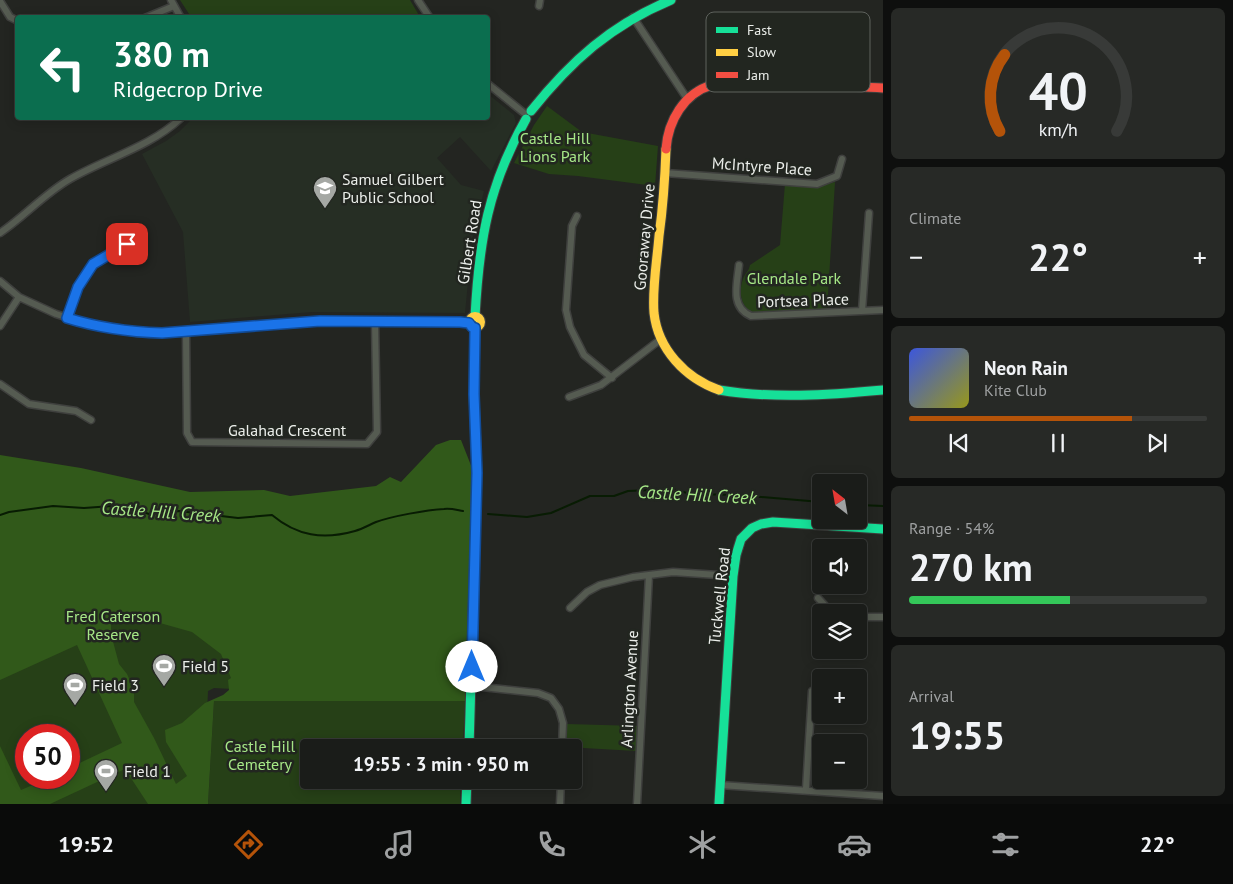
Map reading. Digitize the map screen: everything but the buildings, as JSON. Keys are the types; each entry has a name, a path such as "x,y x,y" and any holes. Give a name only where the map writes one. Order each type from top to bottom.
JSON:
{"street":[{"path":"418,0 428,15"},
{"name":"Gilbert Road","path":"469,739 477,473 473,322 479,258 487,210 498,176 527,114 560,76 582,54 613,29 633,17 672,0"},
{"path":"0,1 10,17 15,20"},
{"path":"151,15 173,3 179,15"},
{"path":"633,17 688,100"},
{"path":"490,86 527,114"},
{"name":"Gooraway Drive","path":"706,87 680,108 670,125 666,145 666,173 654,298 657,329 661,339 672,356 704,384 732,392 770,395 883,390"},
{"name":"Gooraway Drive","path":"870,87 883,88"},
{"path":"0,233 45,196 70,179 164,133 179,120"},
{"name":"McIntyre Place","path":"666,173 817,184 837,176 842,158"},
{"path":"862,311 869,213"},
{"path":"577,216 572,226 566,310 570,327 584,354 612,378"},
{"path":"67,318 78,287 93,264 127,244 138,244"},
{"name":"Portsea Place","path":"739,265 736,297 743,313 751,316 883,310"},
{"path":"0,281 20,297 43,309 94,326 124,331 186,332 312,322 473,322"},
{"path":"0,326 20,297"},
{"name":"Galahad Crescent","path":"186,332 187,433 192,442 367,444 377,432 376,322"},
{"path":"569,397 601,386 661,339"},
{"path":"0,384 29,404 76,412 91,420"},
{"name":"Tuckwell Road","path":"719,804 733,576 736,552 744,533 762,523 773,522 883,529"},
{"path":"570,608 587,592 600,585 648,575 674,572 733,576"},
{"name":"Arlington Avenue","path":"637,804 648,575"},
{"path":"818,598 824,604"},
{"path":"867,616 883,617"},
{"path":"482,687 538,693 551,698 559,709 563,723 562,739"},
{"path":"806,790 812,691"},
{"path":"720,785 883,796"},
{"path":"466,804 467,789"},
{"path":"560,804 561,789"}],"shaded area":[{"name":"Samuel Gilbert Public School","path":"490,96 514,115 516,123 491,171 460,137 437,158 461,185 484,191 472,241 465,313 312,312 190,322 183,232 142,154 180,131 191,120 490,120"}],"green space":[{"path":"180,0 410,0 419,15 190,15"},
{"name":"Castle Hill Lions Park","path":"547,106 582,132 658,146 655,186 549,174 514,163 534,125"},
{"name":"Glendale Park","path":"835,182 827,310 754,314 743,304 742,284 750,265 780,245 785,184 818,187"},
{"name":"Fred Caterson Reserve","path":"450,440 461,440 472,468 465,701 214,701 208,804 148,804 125,769 50,804 0,804 0,746 15,777 15,789 80,789 80,763 122,743 77,645 0,680 0,455 81,468 190,492 264,490 290,496 376,486 390,477 401,482 436,445","holes":["136,619 160,623 192,632 221,654 231,678 228,680 229,690 223,695 205,703 182,723 165,730 166,742 187,776 176,784 134,702 134,690 127,674 119,664 111,634 111,624"]},
{"name":"Fred Caterson Reserve","path":"0,481 451,700 214,688 208,691 203,804 0,804"},
{"name":"Castle Hill Cemetery","path":"214,701 465,701 463,739 300,739 300,789 461,789 460,804 208,804"},
{"path":"567,724 638,726 636,751 582,748 582,739 566,739"}],"waterway":[{"name":"Castle Hill Creek","path":"488,514 527,517 551,513 590,496 614,496 628,491 672,489 691,494 738,495 812,501"},
{"name":"Castle Hill Creek","path":"868,505 883,506"},
{"name":"Castle Hill Creek","path":"0,515 53,506 84,508 112,506 132,508 149,514 179,511 238,518 272,515 291,528 301,532 332,535 355,531 376,522 419,512 446,509 463,511"}],"traffic: fast":[{"path":"531,111 561,76 594,46 629,21 671,0"},
{"path":"475,317 479,263 494,191 513,144 526,119"},
{"path":"469,739 477,473 474,394 475,328"},
{"path":"719,390 780,395 822,395 883,390"},
{"path":"719,804 733,576 736,555 741,539 752,528 773,522 883,529"},
{"path":"466,804 467,789"}],"traffic: slow":[{"path":"666,149 663,203 655,274 654,313 661,339 675,360 695,378 719,390"},
{"path":"475,316 481,322 475,328 469,322 475,316"}],"traffic: jam":[{"path":"666,149 670,128 679,110 693,94 706,87"},
{"path":"870,87 883,88"}],"place":[{"name":"Samuel Gilbert Public School","path":"325,209"},
{"name":"Field 5","path":"164,687"},
{"name":"Field 3","path":"75,706"},
{"name":"Field 1","path":"106,792"}],"route":[{"path":"127,244 93,264 78,287 67,318 94,326 138,333 186,332 320,321 460,322 469,323 475,328 474,394 477,473 472,667"}]}
